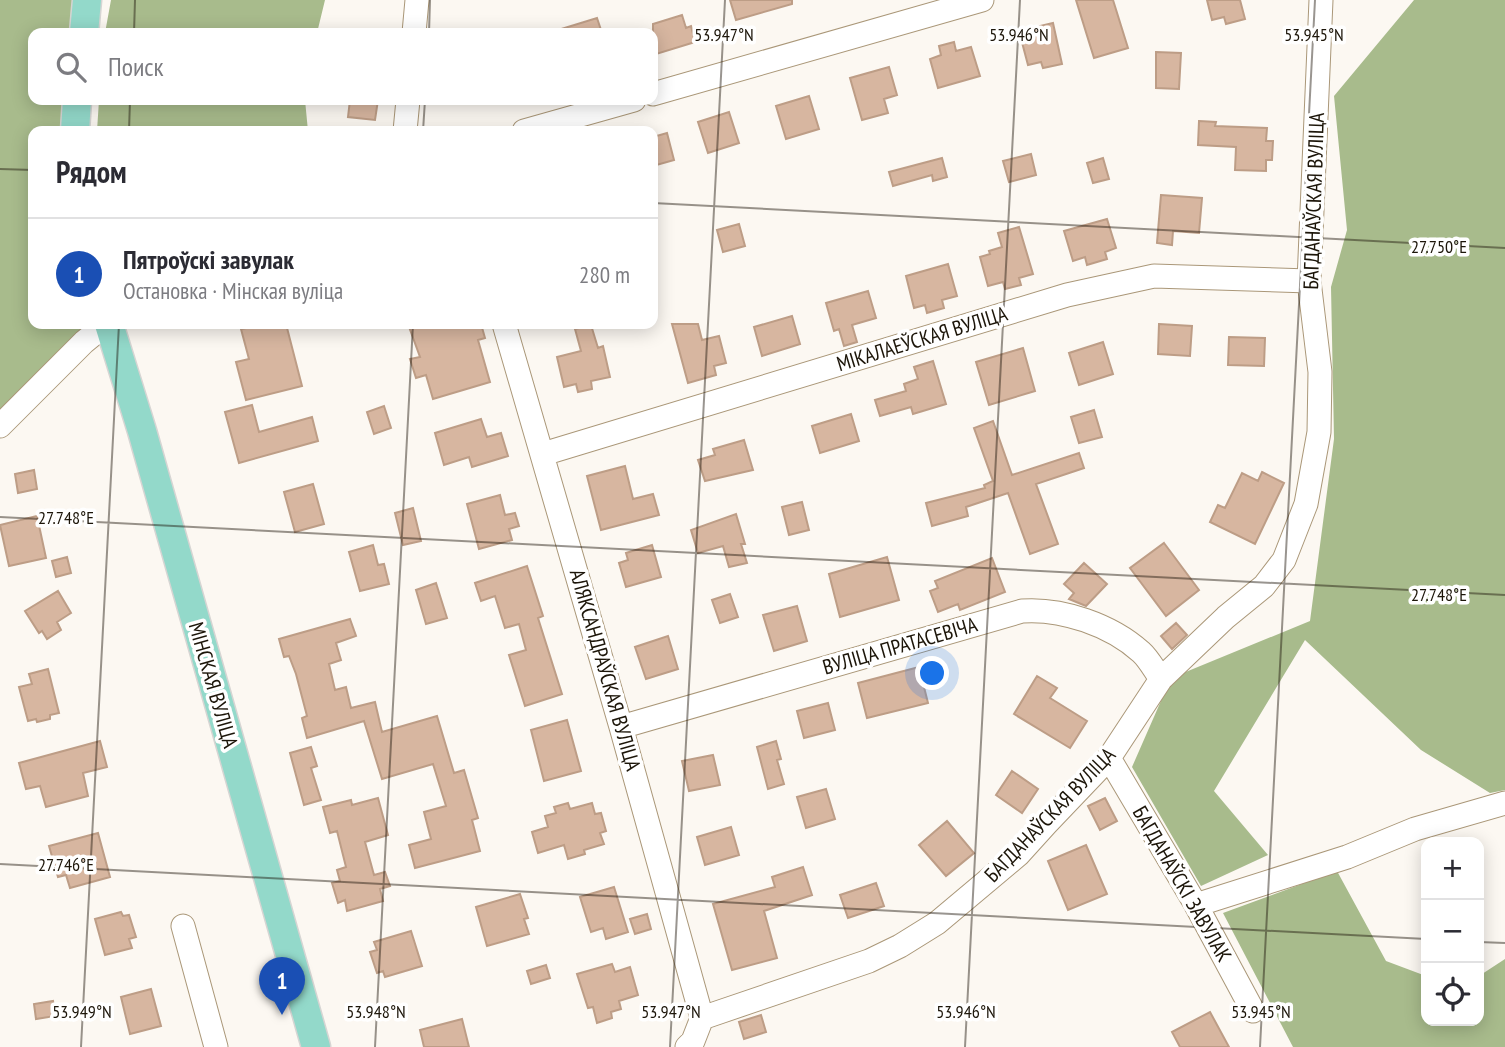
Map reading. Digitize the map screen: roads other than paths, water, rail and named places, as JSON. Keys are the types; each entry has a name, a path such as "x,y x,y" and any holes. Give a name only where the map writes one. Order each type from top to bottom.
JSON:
{"main road":[{"path":"84,28 87,0"},
{"path":"75,126 77,105"},
{"name":"МІНСКАЯ ВУЛІЦА","path":"110,329 142,430 316,1047"}],"street":[{"path":"414,28 417,0"},
{"path":"658,93 982,0"},
{"name":"БАГДАНАЎСКАЯ ВУЛІЦА","path":"702,1018 869,961 937,923 1017,855 1109,758 1161,679 1226,617 1265,586 1284,560 1306,504 1320,432 1320,372 1309,281 1321,0"},
{"path":"405,126 408,105"},
{"path":"542,126 616,105"},
{"name":"МІКАЛАЕЎСКАЯ ВУЛІЦА","path":"543,454 1067,295 1154,276 1309,281"},
{"path":"0,426 84,342 101,329"},
{"name":"АЛЯКСАНДРАЎСКАЯ ВУЛІЦА","path":"506,329 702,1018"},
{"name":"ВУЛІЦА ПРАТАСЕВІЧА","path":"621,727 1022,611 1041,609 1079,619 1117,635 1143,653 1161,679"},
{"name":"БАГДАНАЎСКІ ЗАВУЛАК","path":"1109,758 1196,905 1253,1011"},
{"path":"1196,905 1347,857 1415,829 1505,803"},
{"path":"183,926 216,1047"},
{"path":"687,1047 693,1041 702,1018"}],"place":[{"name":"Пятроўскі завулак","path":"282,1015"}]}
